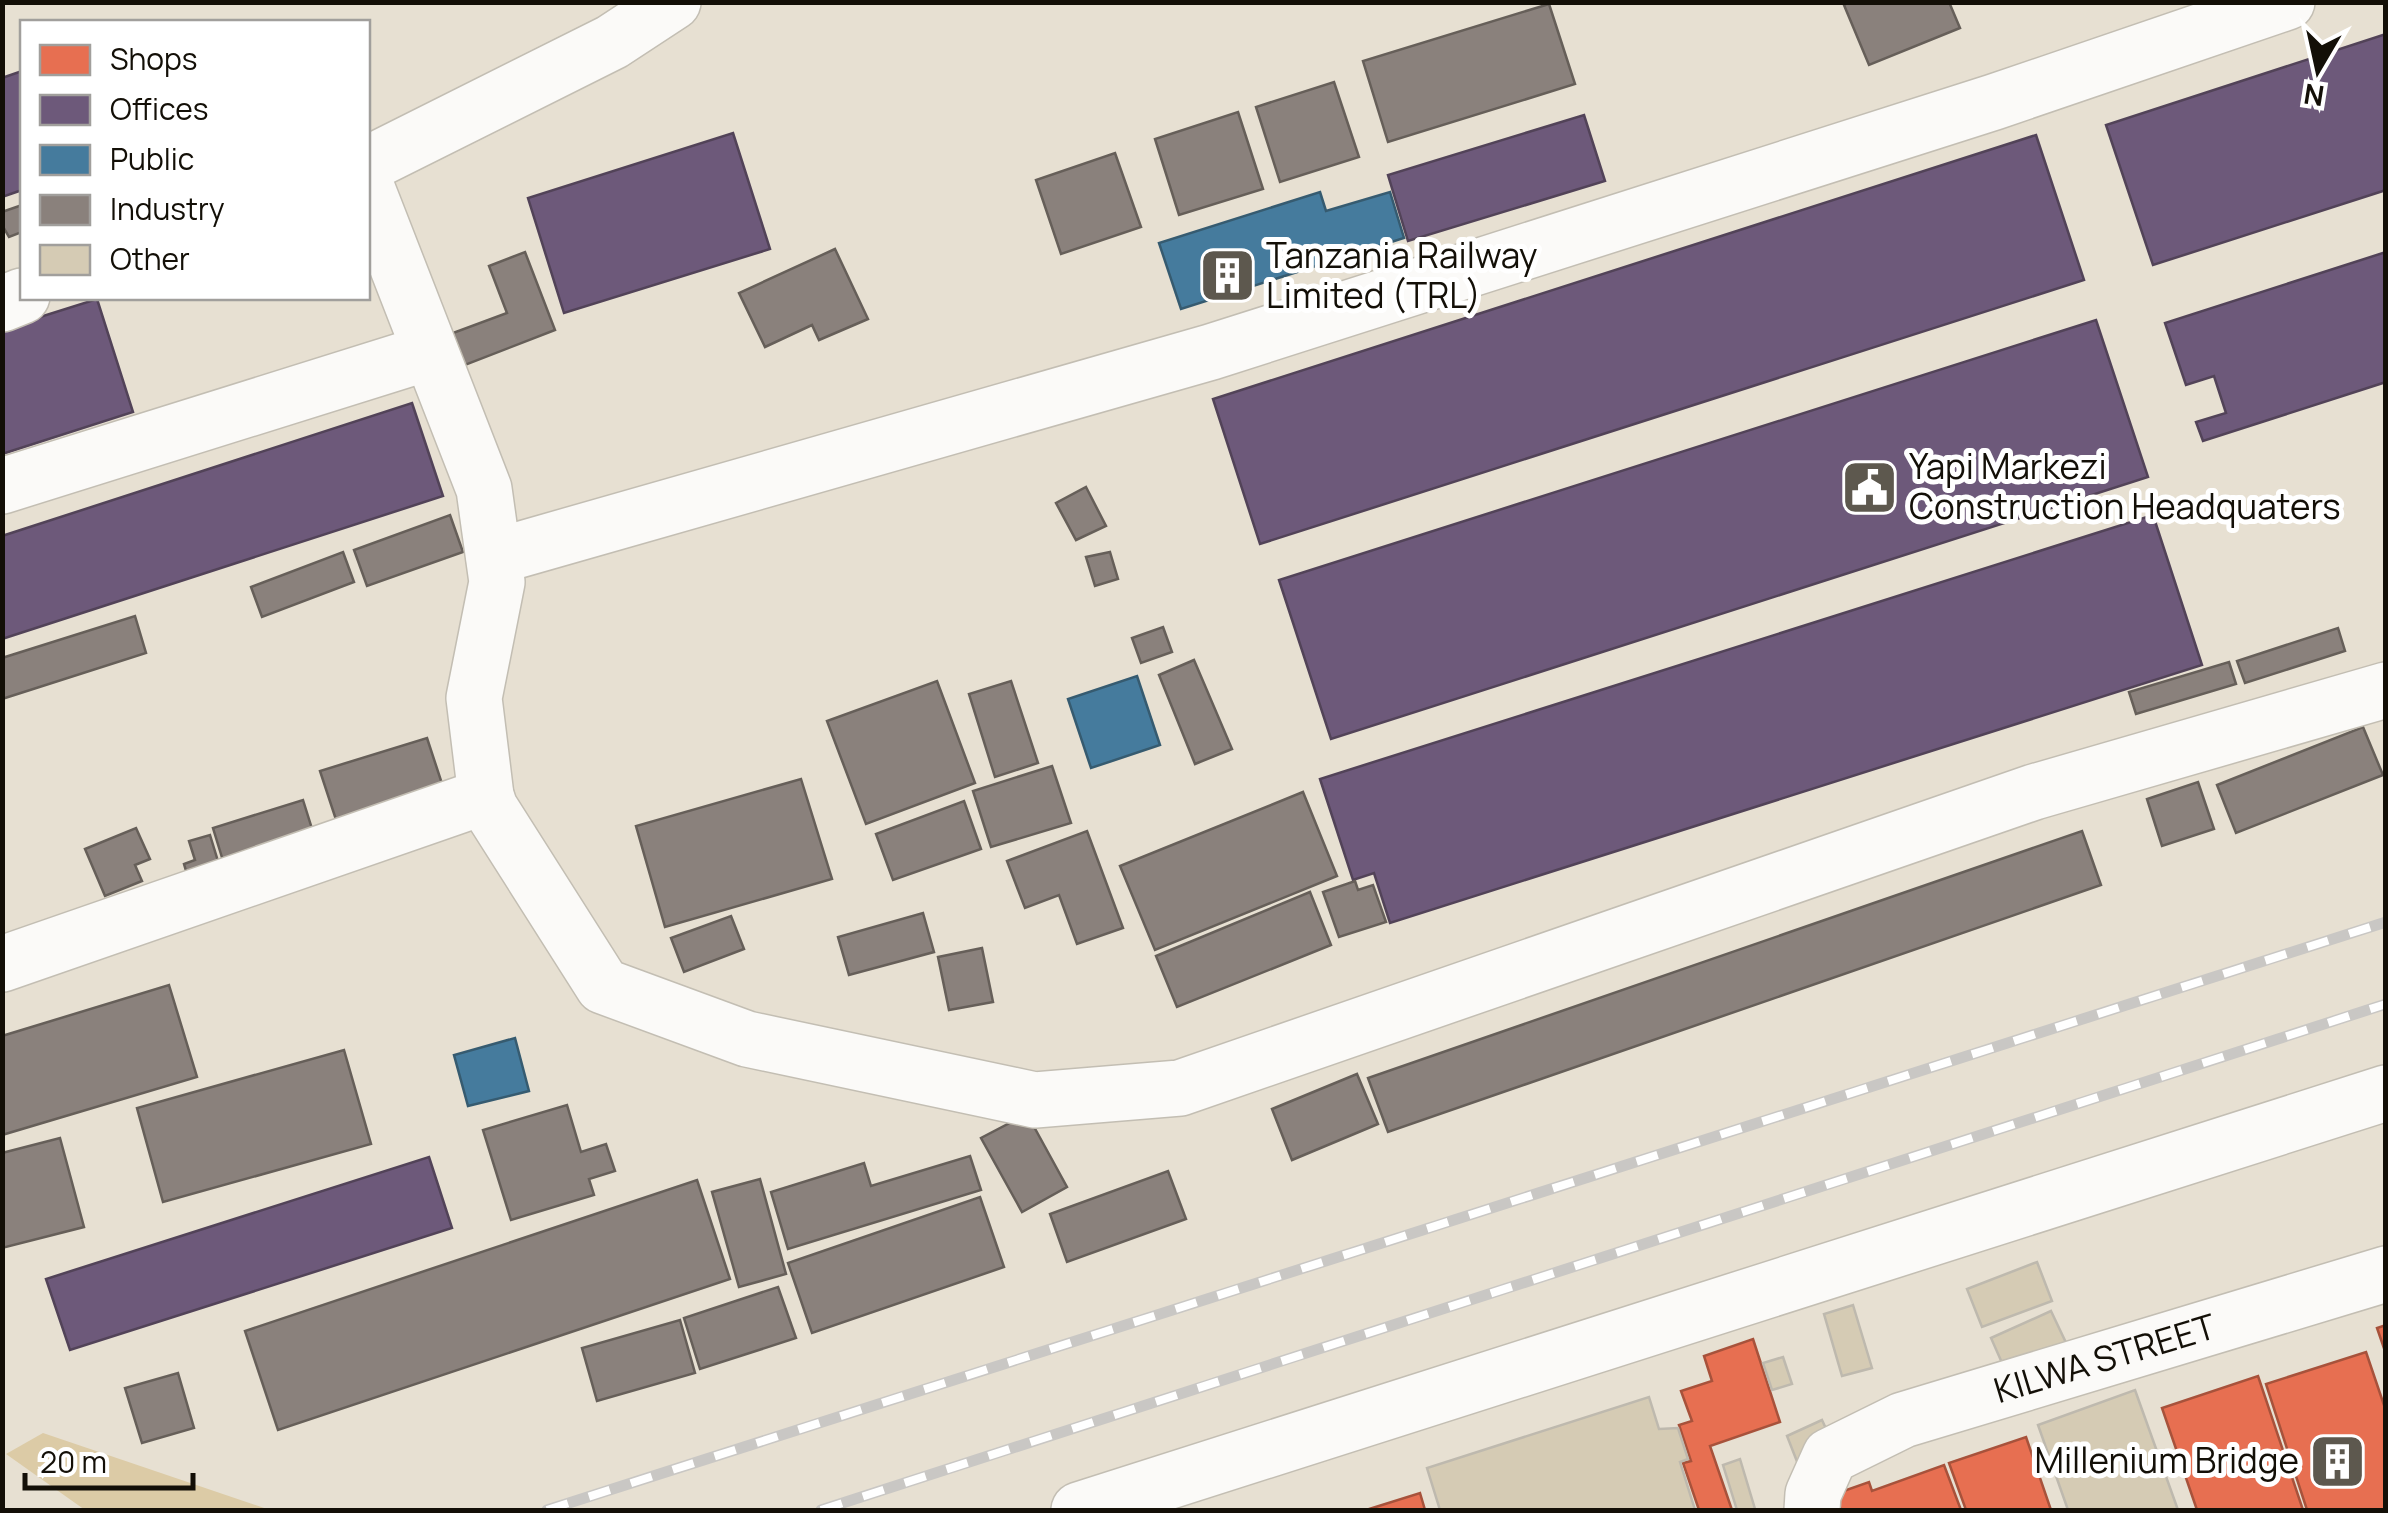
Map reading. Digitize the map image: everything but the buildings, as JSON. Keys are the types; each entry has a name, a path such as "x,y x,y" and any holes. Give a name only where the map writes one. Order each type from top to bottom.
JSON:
{"street":[{"path":"370,163 612,42 674,2"},
{"path":"494,557 1210,352 1994,102 2288,2"},
{"path":"370,195 484,489 497,582 474,698 490,808 603,986 747,1039 1034,1100 1180,1088 2034,792 2386,690"},
{"path":"2,486 430,352"},
{"path":"2,964 486,796"},
{"path":"1079,1510 2386,1093"},
{"name":"KILWA STREET","path":"1812,1510 1813,1494 1830,1456 1903,1420 2386,1274"}],"shaded area":[{"path":"43,1433 270,1510 85,1510 6,1454"}],"railway":[{"path":"547,1510 2386,922"},
{"path":"821,1510 2386,1004"}],"place":[{"name":"Tanzania Railway Limited (TRL)","path":"1227,276"},
{"name":"Yapi Markezi Construction Headquaters","path":"1870,487"},
{"name":"Millenium Bridge","path":"2338,1461"}]}
